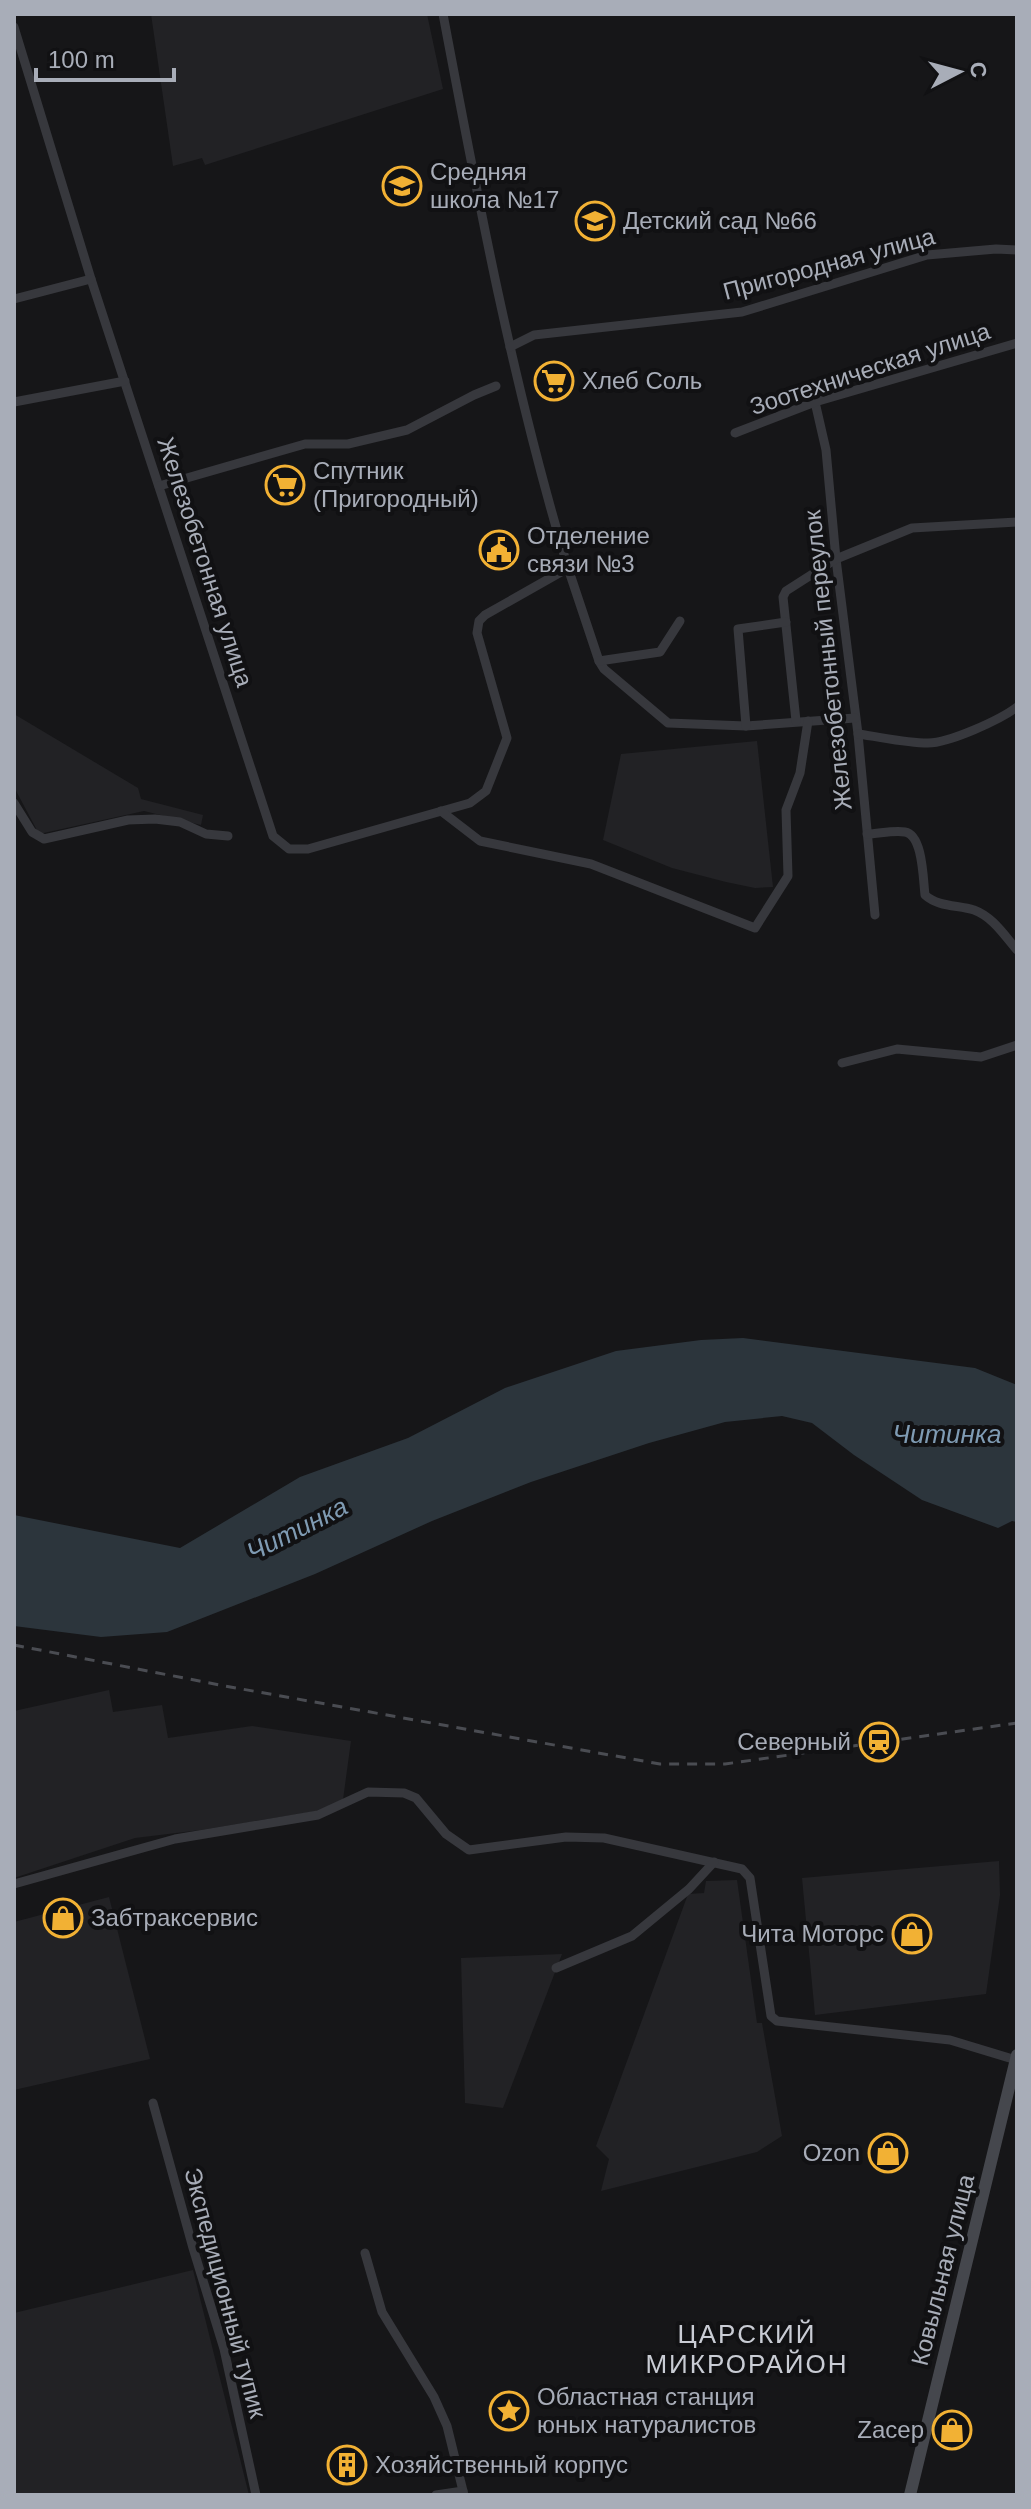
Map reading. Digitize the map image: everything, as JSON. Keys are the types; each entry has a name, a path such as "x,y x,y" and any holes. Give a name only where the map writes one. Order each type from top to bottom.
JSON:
{"main road":[{"name":"Ковыльная улица","path":"910,2495 1016,2058"}],"street":[{"path":"443,14 472,168 541,478 599,661 604,669 668,723 746,726 855,718"},
{"name":"Железобетонная улица","path":"14,27 91,279 273,836 289,849 308,849 470,803 486,791 507,738 477,633 479,621 568,568"},
{"name":"Пригородная улица","path":"510,347 534,335 742,312 927,255 1017,250"},
{"path":"14,299 91,279"},
{"name":"Зоотехническая улица","path":"735,433 815,402 1017,343"},
{"path":"14,402 125,381"},
{"path":"159,486 305,444 348,444 407,430 496,386"},
{"name":"Железобетонный переулок","path":"815,402 826,450 875,915"},
{"path":"796,721 783,597 786,591 836,559 912,528 1017,522"},
{"path":"599,661 660,652 680,621"},
{"path":"746,726 738,629 786,622"},
{"path":"858,734 937,742 993,722 1017,707"},
{"path":"441,811 480,841 591,864 755,928 788,876 786,810 800,773 808,721"},
{"path":"14,803 32,832 44,839 128,820 180,822 206,834 228,836"},
{"path":"867,834 907,832 913,836 918,844 925,895 937,902 977,911 993,921 1017,950"},
{"path":"842,1063 897,1049 981,1057 1017,1045"},
{"path":"14,1884 175,1839 318,1815 368,1792 404,1793 416,1798 446,1834 469,1850 566,1837 604,1838 742,1869 750,1878 771,2016 777,2021 950,2040 1016,2058"},
{"path":"556,1968 632,1936 689,1889 714,1862"},
{"name":"Экспедиционный тупик","path":"153,2103 224,2349 256,2495"},
{"path":"365,2253 382,2312 434,2397 447,2426 464,2493 436,2495"}],"shaded area":[{"path":"151,14 427,14 443,89 205,165 202,158 173,166"},
{"path":"14,714 138,788 141,799 203,815 201,825 144,811 39,834 14,787"},
{"path":"757,741 773,887 755,888 672,868 603,840 621,754"},
{"path":"109,1690 113,1712 162,1705 168,1738 252,1726 351,1741 342,1807 135,1838 14,1878 14,1711"},
{"path":"999,1861 1000,1895 986,1994 815,2015 802,1878"},
{"path":"737,1880 757,2023 762,2023 782,2136 757,2152 601,2191 609,2159 596,2146 688,1894 704,1893 706,1881"},
{"path":"109,1897 150,2059 14,2090 14,1922"},
{"path":"562,1954 503,2108 465,2103 461,1958"},
{"path":"193,2270 249,2495 14,2495 14,2313"}],"water":[{"name":"Читинка","path":"743,1338 975,1368 1017,1385 1017,1522 1012,1521 998,1528 922,1500 812,1423 782,1416 725,1422 531,1482 432,1521 315,1574 167,1632 101,1637 14,1626 14,1515 180,1548 300,1477 408,1438 505,1388 616,1351"}],"railway":[{"path":"14,1645 660,1764 725,1764 1017,1723"}],"place":[{"name":"Средняя школа №17","path":"402,186"},
{"name":"Детский сад №66","path":"595,221"},
{"name":"Хлеб Соль","path":"554,381"},
{"name":"Спутник (Пригородный)","path":"285,485"},
{"name":"Отделение связи №3","path":"499,550"},
{"name":"Северный","path":"879,1742"},
{"name":"Забтраксервис","path":"63,1918"},
{"name":"Чита Моторс","path":"912,1934"},
{"name":"Ozon","path":"888,2153"},
{"name":"Областная станция юных натуралистов","path":"509,2411"},
{"name":"Zacep","path":"952,2430"},
{"name":"Хозяйственный корпус","path":"347,2465"}],"district":[{"name":"ЦАРСКИЙ МИКРОРАЙОН","path":"747,2349"}]}
